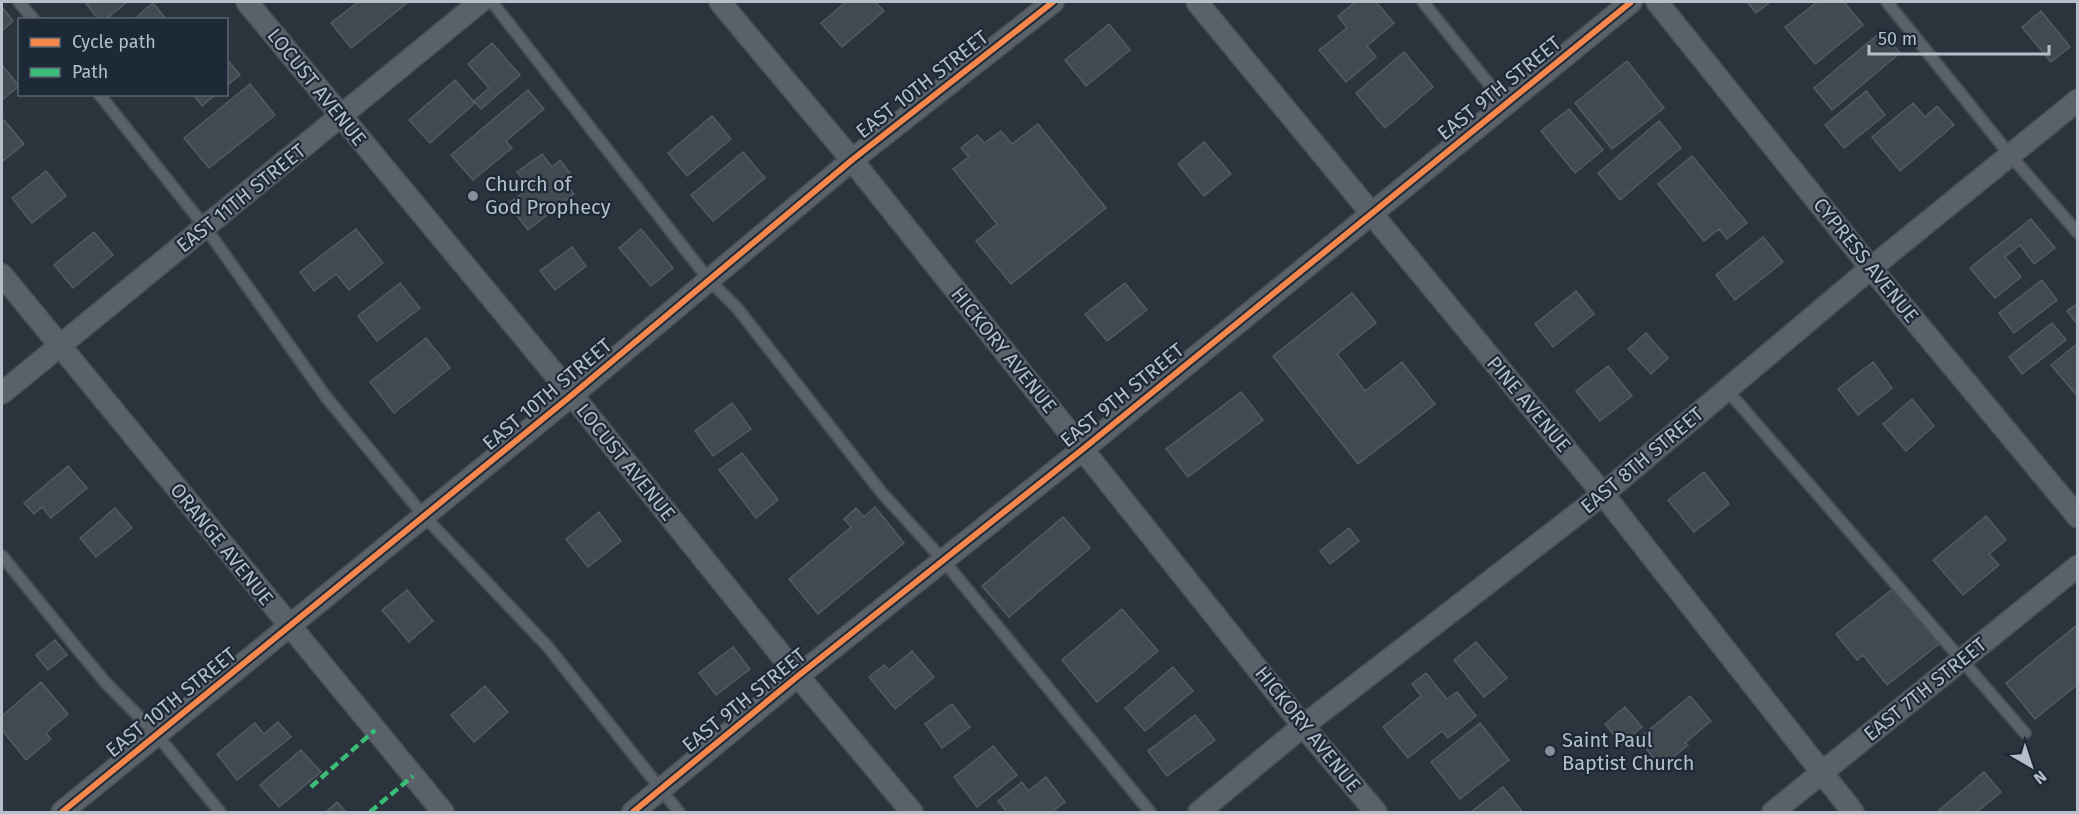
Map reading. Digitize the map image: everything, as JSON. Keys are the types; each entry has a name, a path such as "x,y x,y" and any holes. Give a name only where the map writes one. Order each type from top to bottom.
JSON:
{"street":[{"name":"LOCUST AVENUE","path":"247,2 572,395 798,676 912,813"},
{"name":"EAST 11TH STREET","path":"2,393 480,2"},
{"name":"HICKORY AVENUE","path":"720,2 852,160 1303,726 1376,813"},
{"name":"EAST 10TH STREET","path":"62,813 572,395 852,160 1053,2"},
{"name":"PINE AVENUE","path":"1197,2 1604,494 1853,813"},
{"name":"EAST 9TH STREET","path":"633,813 798,676 1083,448 1631,2"},
{"name":"CYPRESS AVENUE","path":"1657,2 1871,268 2078,517"},
{"name":"EAST 8TH STREET","path":"1199,813 1303,726 1604,494 1871,268 2078,100"},
{"name":"ORANGE AVENUE","path":"2,275 443,813"},
{"name":"EAST 7TH STREET","path":"1773,813 2078,566"}],"lane":[{"path":"19,2 32,18"},
{"path":"492,2 709,280 737,308 882,493 942,560 1150,813"},
{"path":"1423,2 1505,104"},
{"path":"1887,2 2010,155 2078,232"},
{"path":"101,96 205,227 326,397 424,516 548,647 679,813"},
{"path":"1727,390 2025,733"},
{"path":"2,556 99,675 157,735 220,813"}],"building":[{"path":"85,2 127,2 107,18 97,18"},
{"path":"358,2 407,3 351,48 331,23"},
{"path":"846,2 875,2 884,11 842,47 821,23"},
{"path":"1355,2 1376,2 1394,23 1367,46 1376,57 1346,82 1319,50 1347,28 1338,16"},
{"path":"1747,2 1770,2 1756,13"},
{"path":"1817,2 1844,2 1863,25 1815,64 1785,27"},
{"path":"153,3 165,18 135,18"},
{"path":"2,7 13,21 2,31"},
{"path":"2041,11 2070,47 2051,62 2022,27"},
{"path":"1109,24 1130,50 1086,86 1065,60"},
{"path":"1882,31 1900,53 1832,110 1814,88"},
{"path":"492,43 520,75 481,109 474,101 489,88 468,64"},
{"path":"1404,52 1433,87 1385,128 1356,93"},
{"path":"228,60 240,75 228,84"},
{"path":"1627,61 1664,108 1612,149 1575,103"},
{"path":"2,65 18,87 2,100"},
{"path":"455,80 475,103 430,143 409,120"},
{"path":"250,84 275,115 209,168 184,138"},
{"path":"528,90 544,109 506,141 512,148 473,180 451,155"},
{"path":"1866,91 1885,115 1844,148 1825,125"},
{"path":"194,96 214,96 202,106"},
{"path":"1913,103 1925,117 1937,106 1954,125 1900,171 1872,137"},
{"path":"1569,109 1603,150 1575,173 1541,131"},
{"path":"712,116 731,139 687,176 668,153"},
{"path":"4,120 24,144 2,162 2,122"},
{"path":"1659,121 1681,148 1620,200 1598,173"},
{"path":"1038,124 1106,208 1011,284 976,241 997,224 953,169 969,157 961,148 977,135 984,143 1001,131 1012,144"},
{"path":"1204,142 1231,174 1204,196 1178,164"},
{"path":"743,152 765,178 713,221 691,195"},
{"path":"542,154 552,167 560,160 572,176 565,182 574,194 528,230 508,204 529,188 517,172"},
{"path":"1692,156 1747,223 1727,239 1719,229 1704,241 1658,184"},
{"path":"46,171 66,196 32,223 12,198"},
{"path":"2031,219 2055,248 2034,264 2020,245 2005,257 2021,277 1995,298 1970,268"},
{"path":"356,229 383,263 349,290 336,274 314,291 300,272"},
{"path":"641,229 673,268 651,286 619,248"},
{"path":"94,232 113,255 73,288 54,265"},
{"path":"1763,237 1783,262 1735,300 1716,275"},
{"path":"572,247 586,266 555,290 540,271"},
{"path":"2042,280 2057,300 2014,333 1999,313"},
{"path":"400,283 420,308 377,341 358,316"},
{"path":"1125,283 1147,310 1107,341 1085,314"},
{"path":"1576,291 1594,314 1553,347 1535,324"},
{"path":"1352,293 1376,323 1337,354 1365,391 1402,362 1435,404 1358,464 1273,356"},
{"path":"2078,303 2078,325 2067,311"},
{"path":"2052,323 2066,340 2022,374 2009,357"},
{"path":"1646,333 1668,358 1651,374 1628,349"},
{"path":"426,338 450,368 394,413 370,382"},
{"path":"2078,343 2078,397 2051,365"},
{"path":"1873,362 1892,388 1858,415 1838,389"},
{"path":"1608,366 1632,396 1600,421 1576,391"},
{"path":"1241,392 1263,420 1188,477 1166,449"},
{"path":"1912,399 1934,426 1906,451 1883,424"},
{"path":"732,403 751,429 713,456 695,431"},
{"path":"742,453 778,500 756,518 719,470"},
{"path":"68,466 87,488 51,518 42,507 34,514 24,503"},
{"path":"1704,472 1729,504 1694,532 1668,500"},
{"path":"875,507 904,543 818,614 789,579 851,527 844,519 856,508 864,517"},
{"path":"115,508 132,528 96,557 80,538"},
{"path":"599,512 621,541 588,567 566,539"},
{"path":"1986,516 2006,540 1989,554 1999,565 1963,595 1933,560"},
{"path":"1063,517 1090,548 1009,617 982,586"},
{"path":"1349,528 1359,541 1330,564 1320,551"},
{"path":"1894,588 1939,644 1887,685 1863,655 1857,660 1836,634"},
{"path":"407,590 433,621 409,642 382,610"},
{"path":"1122,609 1158,651 1097,702 1062,660"},
{"path":"2076,626 2078,627 2078,684 2035,719 2006,683"},
{"path":"55,640 67,655 48,670 36,655"},
{"path":"1476,642 1507,678 1484,697 1454,660"},
{"path":"733,647 750,669 716,695 699,673"},
{"path":"912,651 934,677 895,709 869,677 884,665 889,670"},
{"path":"1173,667 1193,691 1145,731 1125,708"},
{"path":"1426,673 1447,699 1457,692 1476,716 1448,738 1442,731 1408,758 1383,727 1421,696 1412,684"},
{"path":"41,682 68,714 46,733 51,739 26,760 2,730 2,716"},
{"path":"485,686 508,712 474,742 451,715"},
{"path":"1690,696 1711,721 1685,743 1688,745 1661,767 1638,739"},
{"path":"952,704 970,727 942,748 925,724"},
{"path":"1625,707 1642,727 1622,744 1605,724"},
{"path":"1195,715 1215,740 1167,776 1148,751"},
{"path":"278,722 291,737 237,780 217,754 255,723 264,734"},
{"path":"1480,723 1509,760 1460,799 1431,762"},
{"path":"993,746 1017,775 977,807 954,777"},
{"path":"301,750 321,772 279,807 260,785"},
{"path":"1984,772 2001,792 1977,812 1937,812"},
{"path":"1046,777 1065,802 1051,812 1007,812 998,801 1022,782 1028,791"},
{"path":"1503,787 1521,810 1518,812 1471,812"},
{"path":"337,802 346,812 326,812"}],"marked path":[{"path":"311,787 375,730"},
{"path":"370,812 413,776"}],"cycle path":[{"path":"62,812 572,395 852,160 1053,2"},
{"path":"633,812 1631,2"}],"place":[{"name":"Church of God Prophecy","path":"473,196"},
{"name":"Saint Paul Baptist Church","path":"1550,751"}]}
